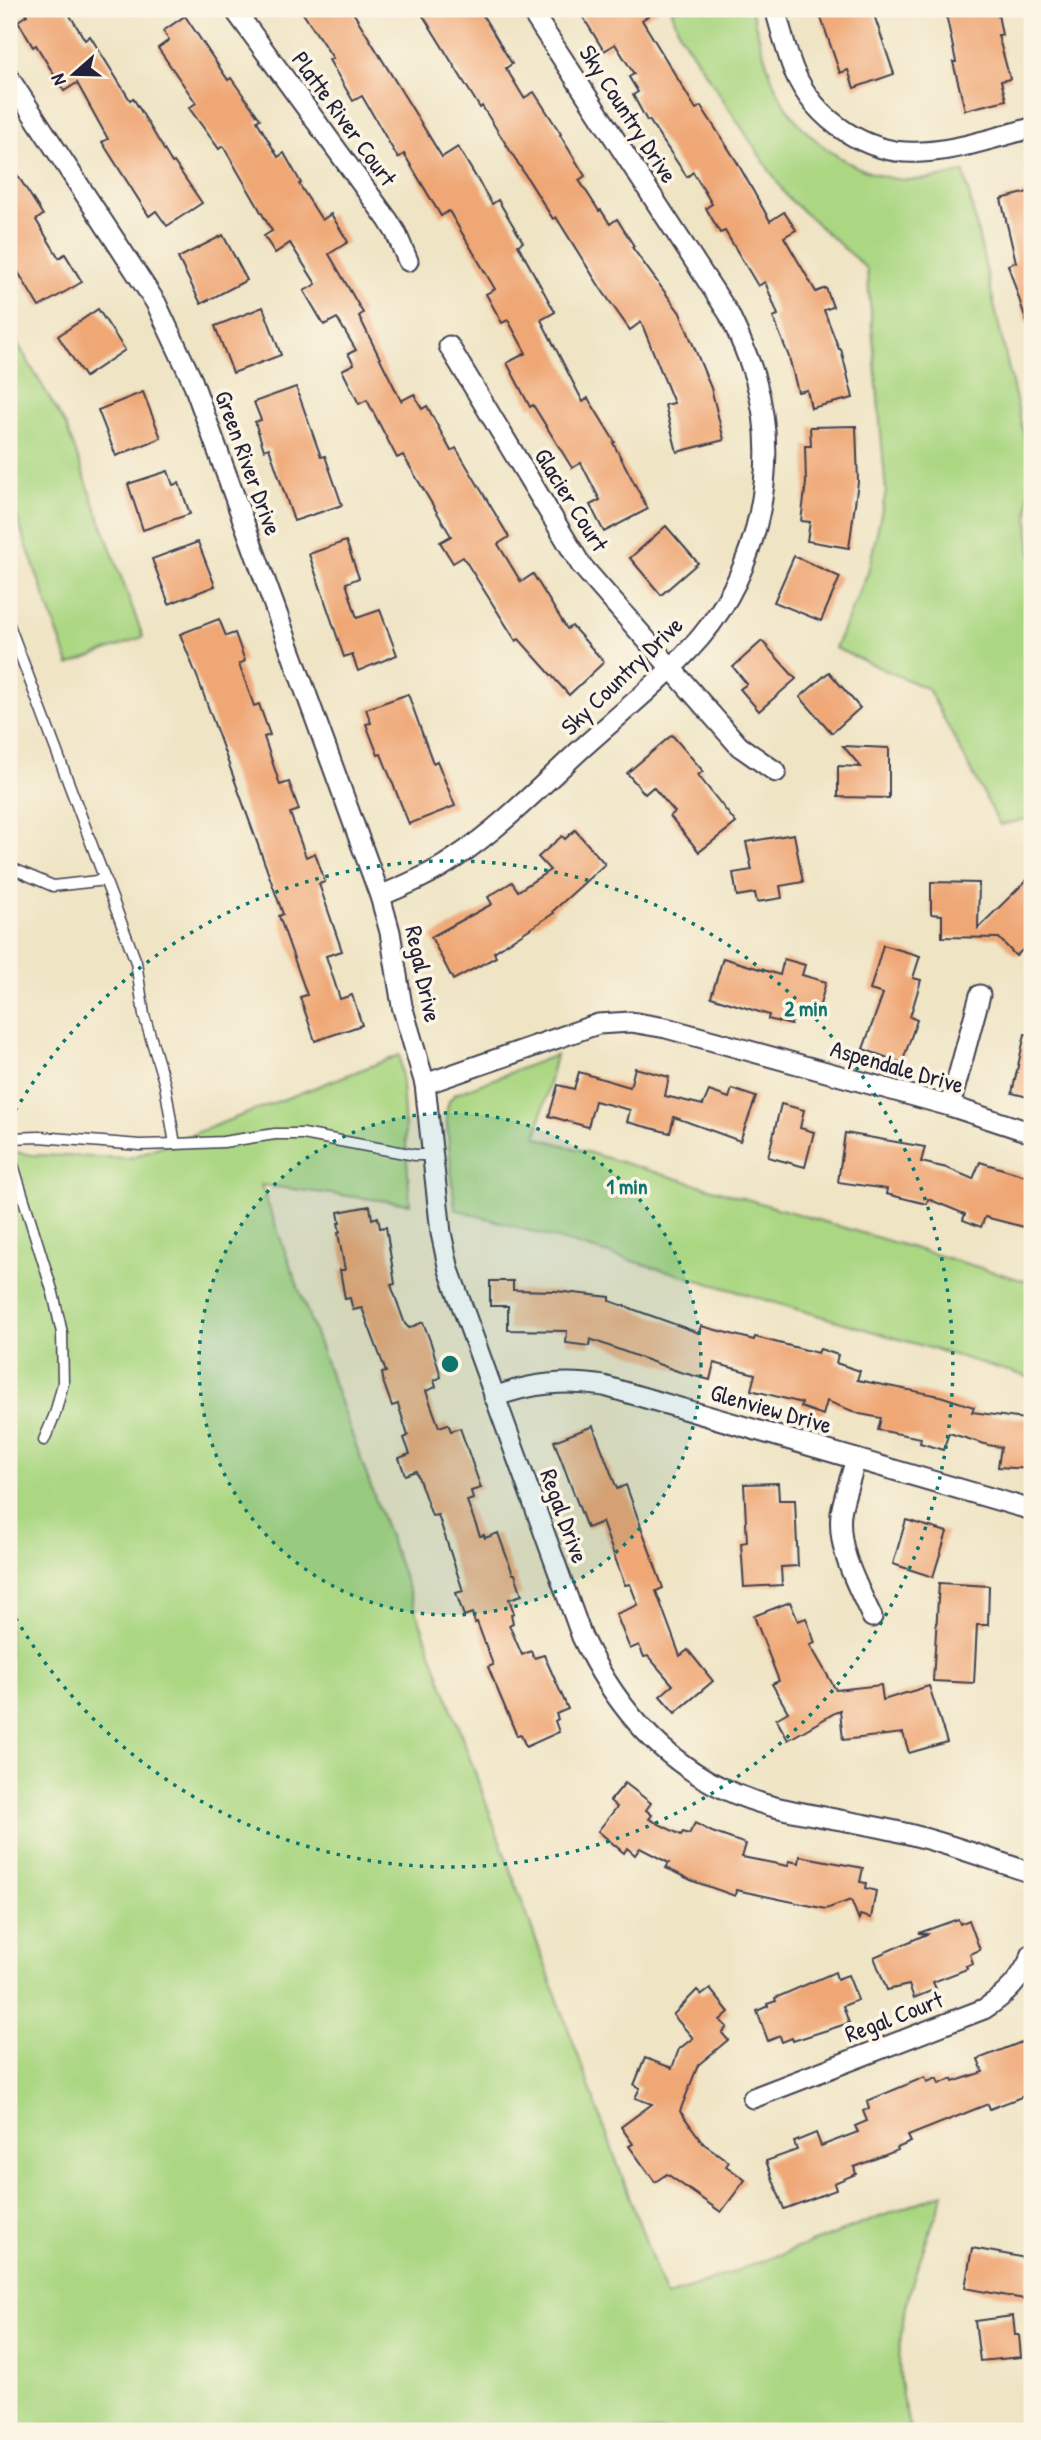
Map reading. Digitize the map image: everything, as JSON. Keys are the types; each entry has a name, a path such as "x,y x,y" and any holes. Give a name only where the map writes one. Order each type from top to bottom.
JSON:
{"street":[{"name":"Platte River Court","path":"234,9 388,220 408,261"},
{"name":"Sky Country Drive","path":"380,896 445,864 490,832 701,637 725,602 743,567 756,528 764,489 766,454 763,416 756,380 729,314 530,9"},
{"path":"775,9 793,69 805,92 821,112 841,129 865,142 891,150 919,153 944,150 1032,128"},
{"name":"Green River Drive","path":"9,78 156,303 178,345 380,896"},
{"name":"Glacier Court","path":"449,345 581,565 739,746 776,772"},
{"name":"Regal Drive","path":"380,896 390,932 402,1006 425,1084 441,1233 449,1270 582,1637 599,1673 645,1733 674,1758 705,1779 740,1796 774,1807 903,1832 1032,1873"},
{"path":"950,1107 980,995"},
{"name":"Aspendale Drive","path":"425,1084 566,1033 598,1024 631,1022 666,1028 950,1107 1032,1133"},
{"name":"Glenview Drive","path":"494,1397 545,1383 576,1382 604,1386 1032,1510"},
{"path":"856,1459 841,1512 841,1534 846,1558 872,1617"},
{"name":"Regal Court","path":"753,2098 984,2009 1002,1997 1018,1981 1032,1954"}],"lane":[{"path":"9,625 136,962 144,1015 164,1086 175,1144"},
{"path":"9,867 53,886 106,880"},
{"path":"9,1138 40,1137 175,1144 223,1142 275,1134 303,1134 415,1155 434,1155"},
{"path":"9,1152 53,1293 62,1333 63,1383 55,1414 44,1440"}],"green space":[{"path":"671,9 751,9 773,81 795,119 828,150 848,162 868,172 911,180 932,179 964,172 1030,462 1028,510 1032,559 1032,818 1000,825 928,689 835,648 868,572 886,492 867,269 787,197 680,34"},
{"path":"9,329 66,426 143,637 69,665 9,496"},
{"path":"400,1055 410,1204 261,1185 666,2297 944,2193 913,2281 900,2340 899,2370 903,2400 912,2431 9,2431 9,1151 32,1155 130,1158"},
{"path":"556,1055 536,1137 1032,1283 1032,1378 455,1209 446,1114 449,1101 455,1094"}],"building":[{"path":"24,9 66,9 85,40 90,36 130,100 133,98 172,163 174,162 202,203 167,226 156,211 149,216 102,142 108,139 77,83 64,91 36,45 33,47 18,21 27,15"},
{"path":"300,9 351,9 442,157 458,147 492,204 498,200 523,242 518,245 555,312 541,320 583,402 588,398 615,442 613,443 648,509 604,532 590,505 600,500 581,463 572,468 533,405 530,407 507,363 526,353 508,320 502,323 486,294 495,289 449,211 441,216 404,154 398,158 362,96 353,101 329,60 333,58"},
{"path":"419,9 479,9 512,64 506,68 524,98 534,92 585,176 579,180 599,211 601,210 610,224 617,219 634,246 632,247 680,313 711,388 724,440 677,452 665,405 674,403 641,322 630,330 556,217 553,219 482,106 480,108"},
{"path":"578,9 659,9 642,20 696,109 701,106 737,162 770,221 784,212 796,230 784,237 816,292 826,288 833,307 824,310 841,349 853,398 811,408 807,390 798,392 789,357 773,317 778,315 765,282 758,286 725,231 720,233 706,208 712,204 693,172 687,177 649,120 647,121 633,95 638,92 629,77 634,74 615,44 604,51"},
{"path":"818,9 872,9 894,74 854,88 848,70 840,73"},
{"path":"945,9 997,9 1002,35 998,35 1010,79 1001,81 1006,100 965,110 953,62 956,62"},
{"path":"185,16 228,80 231,78 260,119 257,121 278,157 284,153 301,183 299,184 322,220 331,214 348,242 329,254 363,313 359,316 401,401 414,394 422,409 427,406 451,451 456,448 509,537 498,544 521,582 533,574 567,629 572,626 604,662 569,695 519,639 516,641 463,557 453,563 440,542 451,536 403,455 397,458 367,400 359,404 342,370 354,364 348,354 356,350 337,318 324,325 304,291 316,284 290,243 275,253 264,236 272,231 223,146 219,149 189,108 196,103 158,48 169,40 163,31"},
{"path":"9,162 43,215 36,220 59,258 65,254 82,282 39,307 9,257"},
{"path":"1032,191 1032,329 1029,329 1008,265 1016,262 1001,199"},
{"path":"223,235 247,280 201,304 178,258"},
{"path":"263,307 281,355 233,373 215,326"},
{"path":"98,309 125,350 85,377 58,336"},
{"path":"296,387 321,457 325,456 342,505 294,521 269,448 264,450 255,422 261,420 254,402"},
{"path":"143,392 161,438 116,456 98,410"},
{"path":"856,426 858,482 849,548 807,541 810,522 801,521 806,483 805,446 811,446 810,427"},
{"path":"168,471 173,485 179,483 190,514 143,530 128,484"},
{"path":"666,526 698,563 661,595 630,558"},
{"path":"346,541 359,578 346,583 357,618 380,610 397,655 358,671 352,654 344,657 309,554"},
{"path":"198,542 215,586 169,604 152,559"},
{"path":"794,556 840,577 821,621 774,602"},
{"path":"219,619 226,636 235,633 245,661 239,664 254,706 259,704 270,735 264,737 280,785 289,782 299,810 290,813 306,857 315,853 325,882 319,884 342,951 326,956 340,999 352,995 362,1025 315,1041 300,997 307,995 279,916 283,914 180,634"},
{"path":"762,641 796,679 759,711 740,689 747,684 733,667"},
{"path":"829,672 860,708 832,733 800,697"},
{"path":"408,694 433,763 437,761 455,806 409,824 366,724 371,723 366,709"},
{"path":"672,735 703,771 698,775 736,823 699,852 670,816 675,812 653,787 645,794 627,773"},
{"path":"843,746 889,748 889,798 838,797 838,766 861,767"},
{"path":"575,830 605,864 553,911 554,913 494,952 496,957 453,980 431,937 492,904 488,897 512,882 518,891 550,870 538,857 562,836 565,839"},
{"path":"794,834 803,882 780,886 782,898 757,902 755,893 737,896 733,873 752,870 746,842"},
{"path":"1032,875 1032,941 1016,956 999,938 942,937 942,915 931,914 931,882 979,883 978,928"},
{"path":"883,945 920,956 913,978 921,980 910,1017 917,1020 902,1063 863,1049 883,994 870,990"},
{"path":"723,958 780,975 784,959 805,965 802,975 826,982 817,1016 794,1010 791,1025 768,1019 769,1015 711,997"},
{"path":"1025,1034 1032,1035 1032,1098 1012,1093"},
{"path":"635,1068 669,1077 665,1096 703,1105 709,1091 729,1098 732,1089 756,1097 740,1141 674,1117 670,1133 627,1122 630,1110 595,1101 588,1127 549,1116 558,1085 574,1089 579,1072 630,1087"},
{"path":"781,1104 804,1110 800,1128 814,1132 805,1167 768,1157"},
{"path":"845,1133 925,1147 921,1162 947,1168 973,1179 980,1162 1032,1178 1032,1229 985,1217 981,1227 963,1220 965,1214 928,1199 927,1204 886,1194 887,1189 838,1182"},
{"path":"370,1206 372,1219 378,1217 380,1228 386,1227 395,1284 391,1285 405,1324 409,1328 423,1322 431,1343 441,1377 434,1381 436,1387 426,1391 439,1427 448,1424 451,1431 460,1428 481,1488 471,1491 473,1499 467,1501 480,1536 484,1535 485,1538 498,1533 522,1595 509,1599 514,1613 511,1614 513,1623 509,1625 522,1655 531,1651 534,1658 544,1655 568,1709 556,1714 558,1719 555,1721 559,1732 526,1747 521,1735 517,1736 488,1667 493,1665 477,1622 475,1623 472,1613 464,1616 456,1593 463,1591 438,1515 432,1516 416,1471 405,1475 399,1458 410,1454 404,1438 408,1436 398,1404 392,1406 384,1384 382,1373 386,1372 362,1308 353,1310 350,1298 345,1299 340,1270 345,1270 338,1233 338,1212"},
{"path":"490,1281 513,1281 513,1290 610,1297 610,1301 699,1333 701,1326 818,1353 820,1349 838,1355 836,1363 860,1371 857,1380 940,1396 974,1407 972,1412 1032,1420 1032,1469 998,1467 1001,1447 949,1433 943,1450 920,1443 921,1438 878,1430 881,1418 860,1414 827,1401 823,1415 801,1407 802,1403 751,1390 755,1374 714,1363 710,1380 680,1372 590,1339 589,1346 566,1343 567,1331 508,1330 508,1306 490,1306"},
{"path":"593,1426 617,1489 626,1485 663,1588 656,1591 680,1656 688,1650 713,1681 675,1713 660,1696 673,1685 648,1656 644,1657 639,1645 630,1649 616,1614 638,1605 630,1584 625,1585 602,1522 587,1528 554,1441"},
{"path":"778,1483 779,1500 795,1500 798,1566 781,1567 782,1585 744,1587 741,1543 747,1542 744,1484"},
{"path":"906,1520 947,1532 933,1577 893,1564"},
{"path":"939,1583 989,1586 988,1625 977,1625 974,1683 933,1681"},
{"path":"790,1602 798,1621 806,1618 815,1643 810,1645 836,1690 881,1685 883,1700 929,1686 947,1742 909,1753 903,1733 843,1740 840,1710 788,1740 776,1719 788,1712 772,1684 779,1681 754,1616"},
{"path":"625,1783 651,1803 646,1810 652,1815 649,1819 681,1835 683,1832 689,1834 695,1823 746,1844 742,1857 788,1866 789,1861 799,1863 800,1856 863,1868 860,1882 866,1883 865,1888 876,1891 871,1918 860,1915 859,1920 851,1900 826,1909 736,1890 735,1896 666,1868 669,1863 640,1848 635,1855 627,1848 624,1853 598,1831 617,1807 610,1801"},
{"path":"958,1919 960,1924 969,1920 980,1950 970,1954 973,1964 933,1982 936,1989 914,1998 909,1985 887,1990 874,1957 927,1934 919,1933"},
{"path":"835,1972 837,1979 848,1975 858,2000 843,2006 849,2023 793,2041 792,2038 782,2042 780,2036 768,2041 757,2011 776,2001 775,1998"},
{"path":"710,1989 729,2012 720,2020 727,2027 722,2033 728,2040 698,2065 680,2111 703,2143 729,2162 726,2166 745,2180 721,2212 667,2174 655,2182 629,2146 633,2144 621,2127 652,2104 635,2098 640,2088 634,2085 645,2058 672,2068 679,2049 693,2038 673,2015 697,1990 702,1995"},
{"path":"1032,2038 1032,2093 990,2109 988,2104 908,2136 911,2142 897,2148 898,2150 854,2167 856,2174 834,2183 836,2190 784,2209 766,2161 797,2150 794,2142 816,2133 821,2146 858,2132 855,2126 867,2121 863,2111 869,2108 867,2101 925,2077 927,2082 937,2078 939,2084 983,2072 978,2059"},
{"path":"972,2248 1031,2259 1024,2299 965,2288"},
{"path":"1013,2316 1015,2335 1019,2335 1021,2357 980,2361 975,2321"}]}
